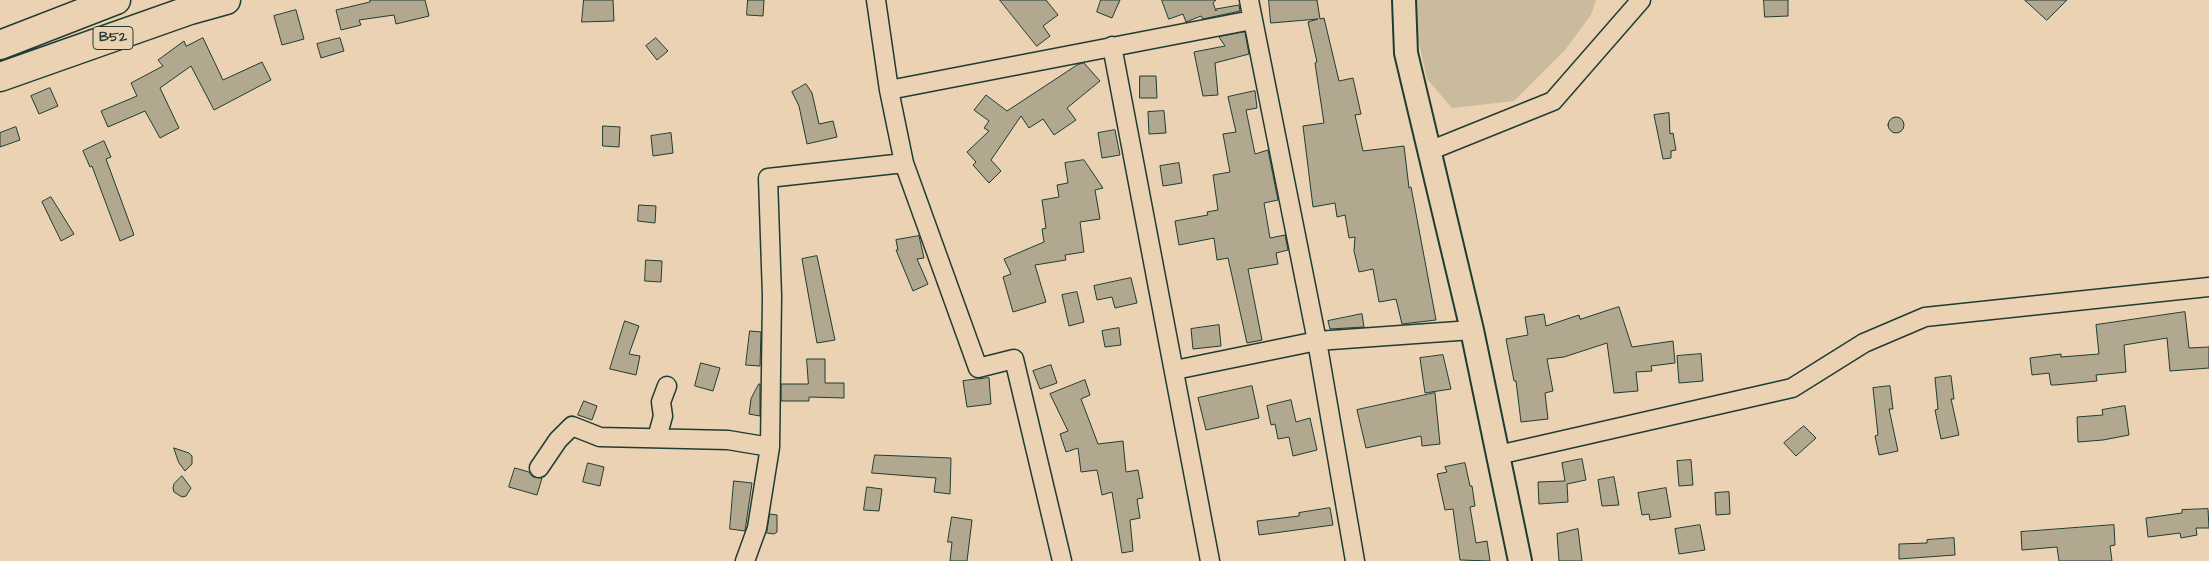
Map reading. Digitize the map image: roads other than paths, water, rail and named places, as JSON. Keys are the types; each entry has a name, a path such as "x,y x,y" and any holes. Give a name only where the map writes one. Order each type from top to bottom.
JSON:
{"highway":[{"name":"B52","path":"0,45 116,0"},
{"name":"B52","path":"0,77 190,10 226,0"}],"street":[{"path":"876,0 889,90 904,162 978,368 1014,358 1062,561"},
{"path":"1249,0 1317,341 1355,561"},
{"path":"1404,0 1406,53 1472,330 1520,561"},
{"path":"1429,151 1553,101 1641,0"},
{"path":"889,90 1252,20"},
{"path":"1112,46 1210,561"},
{"path":"745,561 757,528 770,447 772,296 768,178 904,162"},
{"path":"1498,455 1792,388 1864,343 1924,317 2209,288"},
{"path":"1175,370 1317,341 1472,330"},
{"path":"657,438 663,416 661,402 667,386"},
{"path":"539,468 558,440 572,426 600,437 728,440 770,447"}]}
